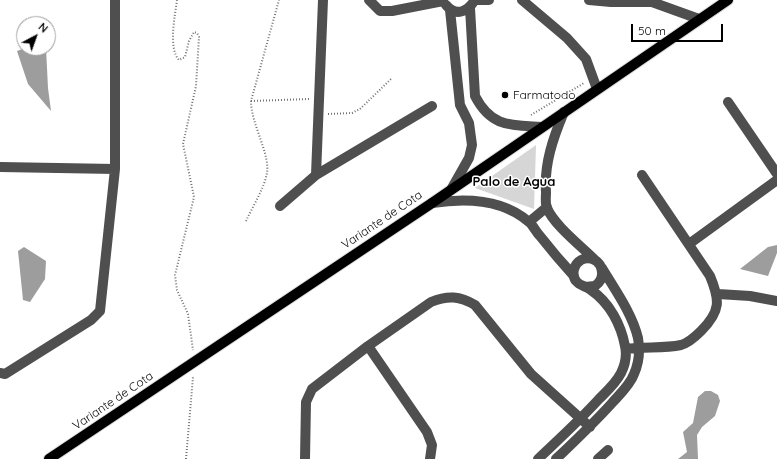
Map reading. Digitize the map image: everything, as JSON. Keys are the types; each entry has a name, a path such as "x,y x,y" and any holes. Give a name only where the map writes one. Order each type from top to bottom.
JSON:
{"main road":[{"name":"Variante de Cota","path":"49,459 432,203 728,0"}],"street":[{"path":"0,373 5,374 91,320 100,312 115,169 115,0"},
{"path":"316,175 322,0"},
{"path":"369,0 380,11 392,11 443,1 450,10 460,105 469,123 472,145 469,158 452,188"},
{"path":"450,10 460,12 474,3 488,0"},
{"path":"522,0 576,48 586,59 594,77 597,89"},
{"path":"589,0 612,2 652,2 699,19"},
{"path":"474,3 475,96 482,108 491,118 508,124 541,127"},
{"path":"728,102 777,174"},
{"path":"280,206 316,175 432,106"},
{"path":"556,459 590,427 624,390 634,376 639,361 639,347 635,328 626,309 598,262 559,224 547,207 545,182 548,158 554,134 564,112"},
{"path":"0,167 115,169"},
{"path":"626,348 669,347 683,344 696,336 710,322 716,310 718,294 710,276 642,175"},
{"path":"689,244 777,180"},
{"path":"432,203 452,200 486,202 512,211 529,222 580,285 591,289 609,307 621,329 626,348 625,360 621,373 614,384 581,419 538,459"},
{"path":"529,222 547,207"},
{"path":"574,276 575,267 581,260 586,258 598,262 602,269 602,279 595,286 585,287"},
{"path":"718,294 777,301"},
{"path":"305,459 306,402 312,389 368,346 431,302 443,297 456,297 467,300 475,305 531,374 590,427"},
{"path":"368,346 426,432 432,445 430,459"},
{"path":"598,459 608,450"}],"path":[{"path":"177,0 173,46 174,55 179,60 185,57 189,41 194,32 200,37 196,86 183,144 194,197 175,275 177,290 188,314 194,362 186,459"},
{"path":"246,221 262,185 267,168 267,163 252,116 250,101 280,0"},
{"path":"526,119 594,77"},
{"path":"319,114 352,113 360,110 391,79"},
{"path":"250,101 318,99"}],"shaded area":[{"path":"19,56 46,56 51,111 28,84"},
{"path":"536,145 534,209 475,188"},
{"path":"777,245 777,253 768,276 740,269 768,247"},
{"path":"24,247 46,261 45,279 30,302 23,300 18,251"},
{"path":"705,391 711,391 718,395 720,401 715,416 702,427 697,435 698,459 678,459 687,452 683,432 693,423 698,397"}],"place":[{"name":"Farmatodo","path":"505,95"}],"district":[{"name":"Palo de Agua","path":"514,182"}]}
